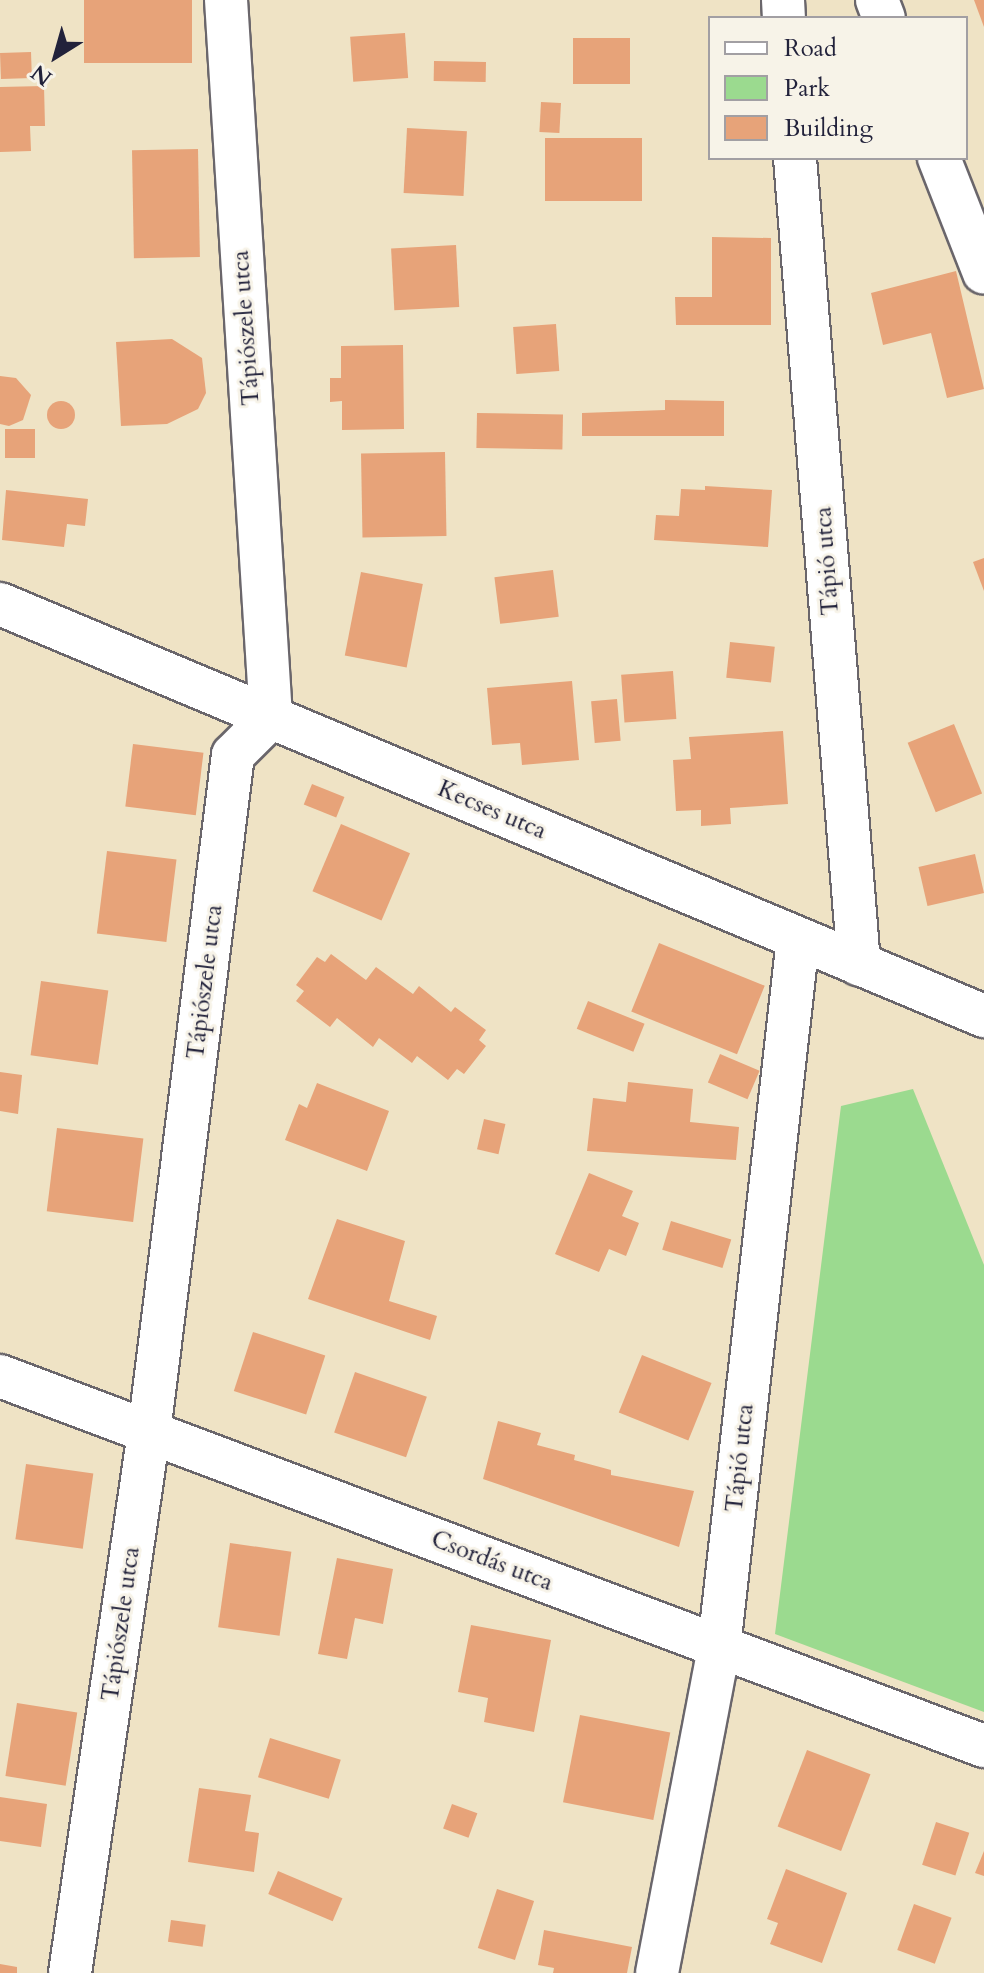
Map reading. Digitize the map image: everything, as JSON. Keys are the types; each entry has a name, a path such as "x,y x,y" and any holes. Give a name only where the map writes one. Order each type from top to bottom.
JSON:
{"street":[{"name":"Tápiószele utca","path":"70,1973 149,1432 233,755 271,717 226,0"},
{"name":"Tápió utca","path":"795,160 859,964"},
{"path":"940,160 984,273"},
{"name":"Kecses utca","path":"0,604 984,1016"},
{"name":"Tápió utca","path":"657,1973 719,1647 798,939"},
{"name":"Csordás utca","path":"0,1376 984,1746"}],"green space":[{"path":"913,1089 984,1265 984,1712 775,1634 841,1106"}],"building":[{"path":"84,0 192,0 192,63 84,63"},
{"path":"974,0 984,0 984,27"},
{"path":"405,33 408,78 353,82 350,37"},
{"path":"573,38 630,38 630,84 573,84"},
{"path":"31,52 32,78 1,79 0,53"},
{"path":"434,61 486,62 486,82 434,81"},
{"path":"44,86 45,126 30,126 31,151 0,152 0,87"},
{"path":"541,102 561,103 559,133 539,132"},
{"path":"407,128 467,131 464,196 404,193"},
{"path":"545,138 642,138 642,201 545,201"},
{"path":"198,149 200,257 134,258 132,150"},
{"path":"712,237 771,238 771,325 676,325 675,297 712,297"},
{"path":"456,245 459,307 394,310 391,248"},
{"path":"956,271 984,389 947,398 931,333 883,345 871,293"},
{"path":"556,324 559,371 516,374 513,327"},
{"path":"172,339 202,358 206,393 198,409 167,424 121,426 116,342"},
{"path":"403,345 404,429 342,430 342,401 330,402 330,378 341,378 341,346"},
{"path":"0,376 16,378 31,395 23,420 9,426 0,424"},
{"path":"665,400 724,401 724,436 582,436 582,413 665,410"},
{"path":"61,401 71,405 75,415 71,425 61,429 51,425 47,415 51,405"},
{"path":"477,413 563,415 562,449 476,448"},
{"path":"5,429 35,429 35,458 5,458"},
{"path":"445,452 446,536 362,537 361,453"},
{"path":"705,486 772,490 768,547 654,540 656,515 679,516 681,489 705,490"},
{"path":"6,490 88,499 85,526 67,524 64,547 2,540"},
{"path":"984,558 984,591 973,562"},
{"path":"553,570 559,617 500,624 494,577"},
{"path":"361,572 423,584 407,667 345,655"},
{"path":"730,642 775,647 771,683 726,678"},
{"path":"673,671 676,719 624,723 621,675"},
{"path":"572,681 579,760 522,765 520,743 492,745 487,688"},
{"path":"617,699 621,741 595,743 591,701"},
{"path":"954,724 982,794 936,812 908,743"},
{"path":"783,731 788,804 730,808 731,824 701,826 701,810 676,811 673,760 691,759 689,737"},
{"path":"133,744 203,753 196,815 125,807"},
{"path":"312,784 344,797 336,818 304,804"},
{"path":"341,824 410,853 382,921 312,891"},
{"path":"107,851 176,860 166,942 97,933"},
{"path":"975,854 984,893 927,906 918,867"},
{"path":"659,943 765,986 737,1054 631,1012"},
{"path":"331,954 366,980 376,967 413,994 419,986 451,1012 455,1007 486,1030 479,1040 486,1046 464,1074 457,1069 448,1080 417,1056 412,1063 379,1038 373,1047 337,1018 330,1027 296,1001 304,991 296,985 317,957 325,962"},
{"path":"41,981 108,990 98,1065 31,1055"},
{"path":"588,1001 645,1024 633,1052 577,1029"},
{"path":"720,1054 760,1071 747,1099 708,1083"},
{"path":"0,1072 22,1075 18,1114 0,1111"},
{"path":"628,1082 693,1089 690,1122 739,1127 736,1160 587,1151 593,1098 626,1102"},
{"path":"317,1083 389,1111 367,1171 285,1140 299,1104 307,1108"},
{"path":"484,1119 505,1124 498,1154 477,1149"},
{"path":"57,1128 143,1139 133,1222 47,1211"},
{"path":"589,1173 633,1191 622,1216 639,1223 626,1256 609,1249 599,1272 555,1254"},
{"path":"337,1219 405,1241 389,1301 437,1316 430,1340 308,1299"},
{"path":"671,1221 731,1239 722,1268 662,1250"},
{"path":"253,1332 325,1355 306,1414 234,1391"},
{"path":"642,1355 712,1383 688,1441 619,1412"},
{"path":"355,1372 427,1397 406,1457 334,1433"},
{"path":"498,1421 541,1433 537,1445 575,1455 574,1460 611,1470 611,1475 694,1491 679,1547 483,1479"},
{"path":"26,1464 93,1473 83,1549 15,1539"},
{"path":"230,1543 291,1552 280,1636 218,1627"},
{"path":"337,1558 393,1569 383,1624 355,1618 347,1659 318,1654"},
{"path":"471,1625 551,1640 534,1732 484,1722 488,1698 458,1692"},
{"path":"17,1703 77,1713 66,1786 5,1776"},
{"path":"580,1715 670,1733 653,1820 563,1802"},
{"path":"270,1738 341,1760 329,1799 258,1777"},
{"path":"807,1750 870,1774 841,1851 778,1827"},
{"path":"199,1788 251,1795 245,1831 259,1833 254,1872 188,1862"},
{"path":"0,1797 47,1804 41,1847 0,1841"},
{"path":"452,1804 477,1813 468,1838 443,1828"},
{"path":"936,1822 969,1833 955,1876 922,1865"},
{"path":"984,1851 984,1876 975,1873"},
{"path":"786,1869 847,1893 822,1963 770,1944 778,1923 767,1919"},
{"path":"278,1871 342,1898 333,1921 268,1894"},
{"path":"497,1889 534,1901 515,1960 478,1948"},
{"path":"914,1904 952,1918 935,1964 897,1950"},
{"path":"171,1920 206,1925 203,1947 168,1942"},
{"path":"544,1930 632,1947 627,1973 553,1973 554,1968 538,1965"},
{"path":"0,1964 17,1967 17,1973 0,1973"}]}
